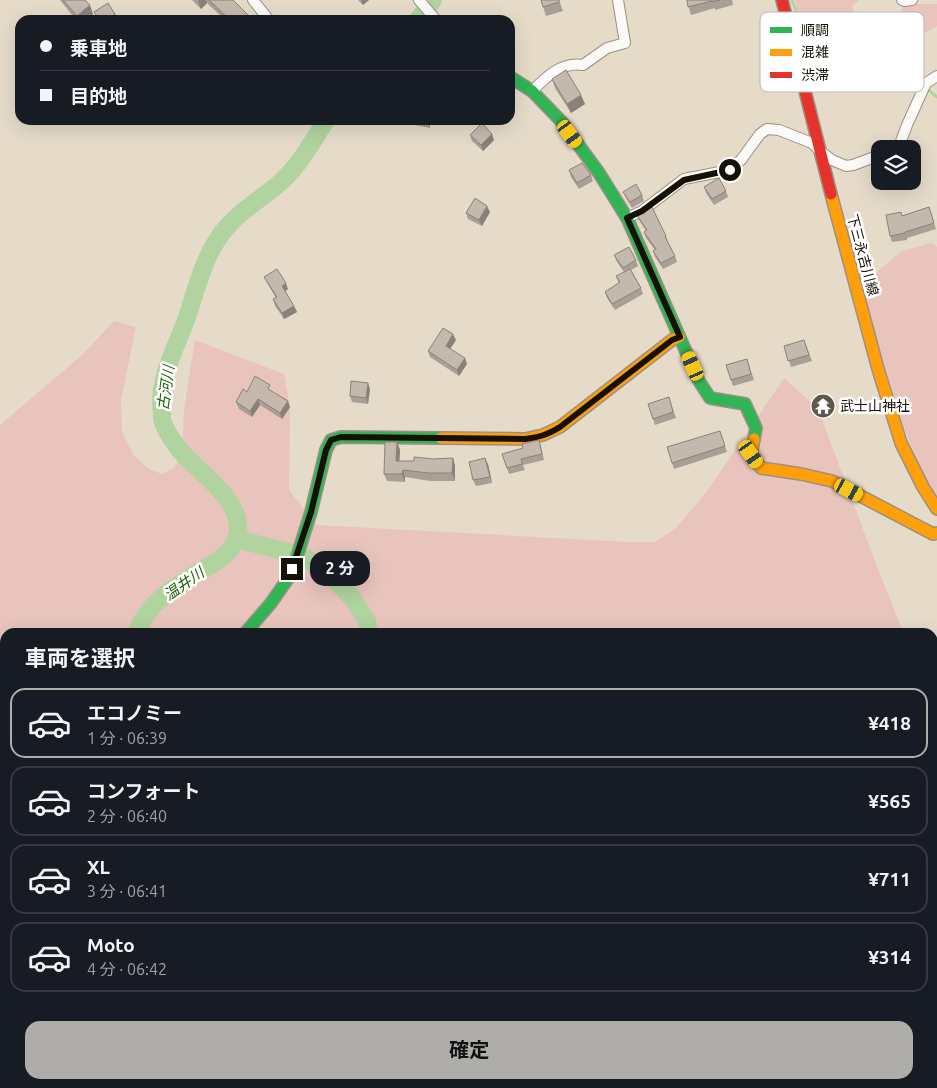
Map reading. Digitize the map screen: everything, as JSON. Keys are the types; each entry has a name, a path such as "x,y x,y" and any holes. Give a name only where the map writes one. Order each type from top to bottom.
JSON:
{"street":[{"path":"253,0 265,15"},
{"path":"419,0 432,15"},
{"path":"532,91 548,75 563,67 576,64 583,65 606,48 625,43 618,0"},
{"path":"902,0 912,0"},
{"path":"924,86 937,76"},
{"path":"515,80 532,91 560,121 598,173 627,218 699,381 710,398 745,404 756,428 751,454 761,468 832,481 933,534 937,533"},
{"name":"下三永吉川線","path":"805,92 878,369 901,443 923,487 937,509"},
{"path":"902,140 921,92"},
{"path":"627,218 642,211 684,180 730,170 741,160 760,134 767,129 779,130 812,143 832,160 846,166 853,166 871,159"},
{"path":"249,628 271,603 287,580 292,569 311,512 326,450 331,440 341,437 525,439 540,437 560,427 672,340 680,337"}],"shaded area":[{"path":"795,0 859,0 852,6 854,12 798,12"},
{"path":"903,4 937,4 937,26 924,33 924,12 901,12"},
{"path":"931,243 937,247 937,497 920,468 895,404 866,304 866,281 902,251"},
{"path":"114,321 136,327 121,400 122,432 134,456 149,469 162,474 174,468 182,454 184,409 195,340 284,374 290,407 289,490 317,525 628,542 655,542 676,528 708,490 784,378 818,409 901,628 0,628 0,425 82,355"}],"building":[{"path":"63,0 85,0 90,5 76,15"},
{"path":"209,0 233,0 248,15 225,15"},
{"path":"541,0 559,0 559,2 543,7"},
{"path":"687,0 720,0 688,7"},
{"path":"108,3 115,14 96,15 94,12"},
{"path":"566,70 581,95 567,104 552,79"},
{"path":"480,125 484,125 492,134 481,145 470,135"},
{"path":"582,163 591,175 577,183 569,170"},
{"path":"719,178 726,191 712,199 704,187"},
{"path":"636,184 642,195 630,202 623,192"},
{"path":"475,198 487,206 479,220 466,213"},
{"path":"651,205 675,256 661,263 653,251 656,249 644,232 647,230 636,214"},
{"path":"929,207 934,223 890,236 886,215 901,212 902,216"},
{"path":"629,247 636,260 623,268 614,255"},
{"path":"277,269 286,283 282,286 294,306 282,313 273,299 277,297 264,277"},
{"path":"630,269 641,288 612,304 605,292 620,282 616,276"},
{"path":"443,328 453,334 446,346 465,358 457,370 428,351"},
{"path":"804,340 809,355 788,361 784,346"},
{"path":"747,359 751,374 731,380 726,365"},
{"path":"255,376 270,385 268,389 288,401 280,413 258,399 250,411 236,402 243,389 247,392"},
{"path":"351,381 368,383 366,398 350,396"},
{"path":"669,397 673,412 653,419 648,404"},
{"path":"720,431 725,446 672,463 667,447"},
{"path":"539,440 542,454 521,459 522,464 507,468 502,454 523,448 522,444"},
{"path":"385,442 397,442 396,461 414,461 414,457 433,459 453,458 452,473 403,470 402,474 384,474"},
{"path":"485,458 490,477 473,480 469,462"}],"waterway":[{"name":"古河川","path":"422,15 433,0"},
{"path":"792,0 797,12"},
{"path":"924,86 937,97"},
{"name":"古河川","path":"139,628 146,614 160,599 228,553 238,531 234,509 228,499 185,456 173,442 163,424 162,390 172,354 215,243 236,218 284,179 307,151 323,125"},
{"name":"古河川","path":"236,539 306,558 332,577 353,599 367,621 368,628"}],"traffic: fast":[{"path":"515,80 532,91 561,121 599,173 627,218 699,381 710,398 745,404 756,428 754,439"},
{"path":"249,628 271,603 293,569 311,512 326,450 331,440 341,437 441,438"}],"traffic: slow":[{"path":"831,194 878,369 901,443 923,487 937,509"},
{"path":"441,438 525,439 543,435 560,427 672,340 679,337"},
{"path":"754,439 751,454 761,468 832,481 933,534 937,533"}],"traffic: jam":[{"path":"782,0 785,12"},
{"path":"805,92 831,194"}],"place":[{"name":"武士山神社","path":"823,406"}],"route":[{"path":"292,569 311,512 326,450 331,440 341,437 525,439 540,437 560,427 672,340 680,337 627,218 642,211 684,180 730,170"}],"water label":[{"name":"温井川","path":"184,584"}]}
